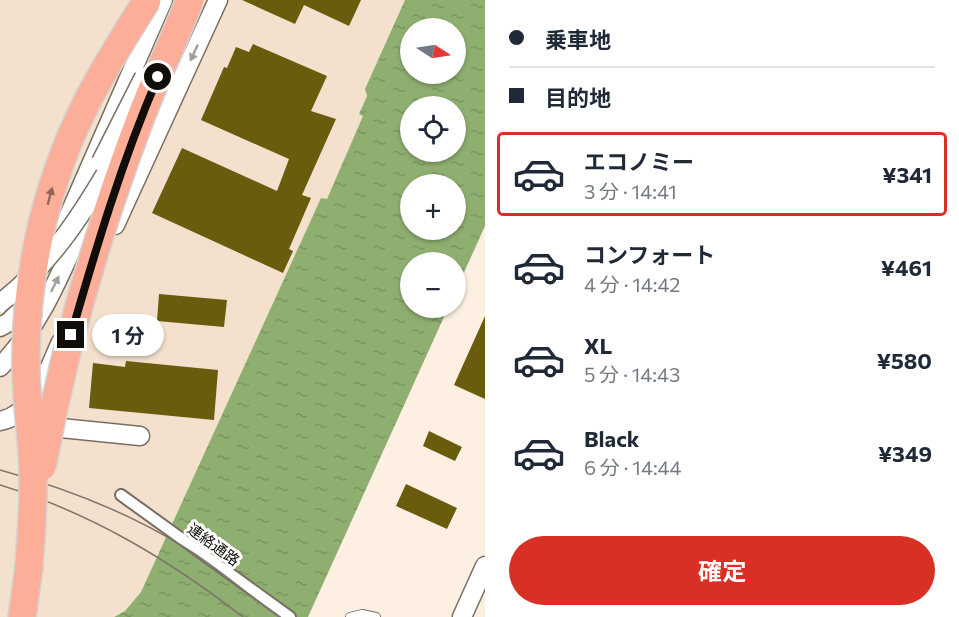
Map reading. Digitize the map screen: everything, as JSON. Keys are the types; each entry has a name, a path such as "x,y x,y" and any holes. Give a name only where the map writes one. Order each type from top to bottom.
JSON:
{"highway":[{"path":"23,617 33,501 26,356 29,297 36,255 54,183 68,142 106,65 147,0"},
{"path":"23,617 41,469 66,354 129,151 190,0"}],"street":[{"path":"0,327 22,311 41,281 163,0"},
{"path":"0,290 44,246 79,198 128,111 179,0"},
{"path":"0,367 16,351 34,326 185,0"},
{"path":"0,303 29,278 52,253 88,204 137,115 190,0"},
{"path":"0,422 22,410 39,387 218,0"},
{"path":"0,422 140,436"},
{"name":"連絡通路","path":"121,495 290,617"},
{"path":"462,617 485,566"}],"lane":[{"path":"350,617 362,614 376,617"}],"shaded area":[{"path":"0,0 405,0 365,89 367,96 359,113 363,116 327,200 321,198 141,592 125,611 114,617 0,617"}],"water":[{"path":"405,0 485,0 485,226 466,268 466,252 400,252 400,318 443,318 308,617 114,617 125,611 141,592 321,198 327,199 363,116 359,114 367,96 365,89"}],"building":[{"path":"242,0 361,0 349,26 304,5 295,24"},
{"path":"253,44 327,76 311,111 336,119 302,195 311,198 289,249 293,251 283,273 152,213 182,148 277,191 289,159 201,120 224,67 227,68 236,47 249,52"},
{"path":"159,294 227,300 224,327 157,321"},
{"path":"485,316 485,399 454,385"},
{"path":"126,361 218,370 214,420 89,408 93,363 125,367"},
{"path":"429,431 462,447 455,461 423,446"},
{"path":"406,484 457,508 447,529 396,506"}],"tram line":[{"path":"0,470 96,502 165,536 199,557 280,617"},
{"path":"0,485 66,509 128,540 186,576 243,617"}],"route":[{"path":"71,335 117,185 141,116 158,77"}]}
